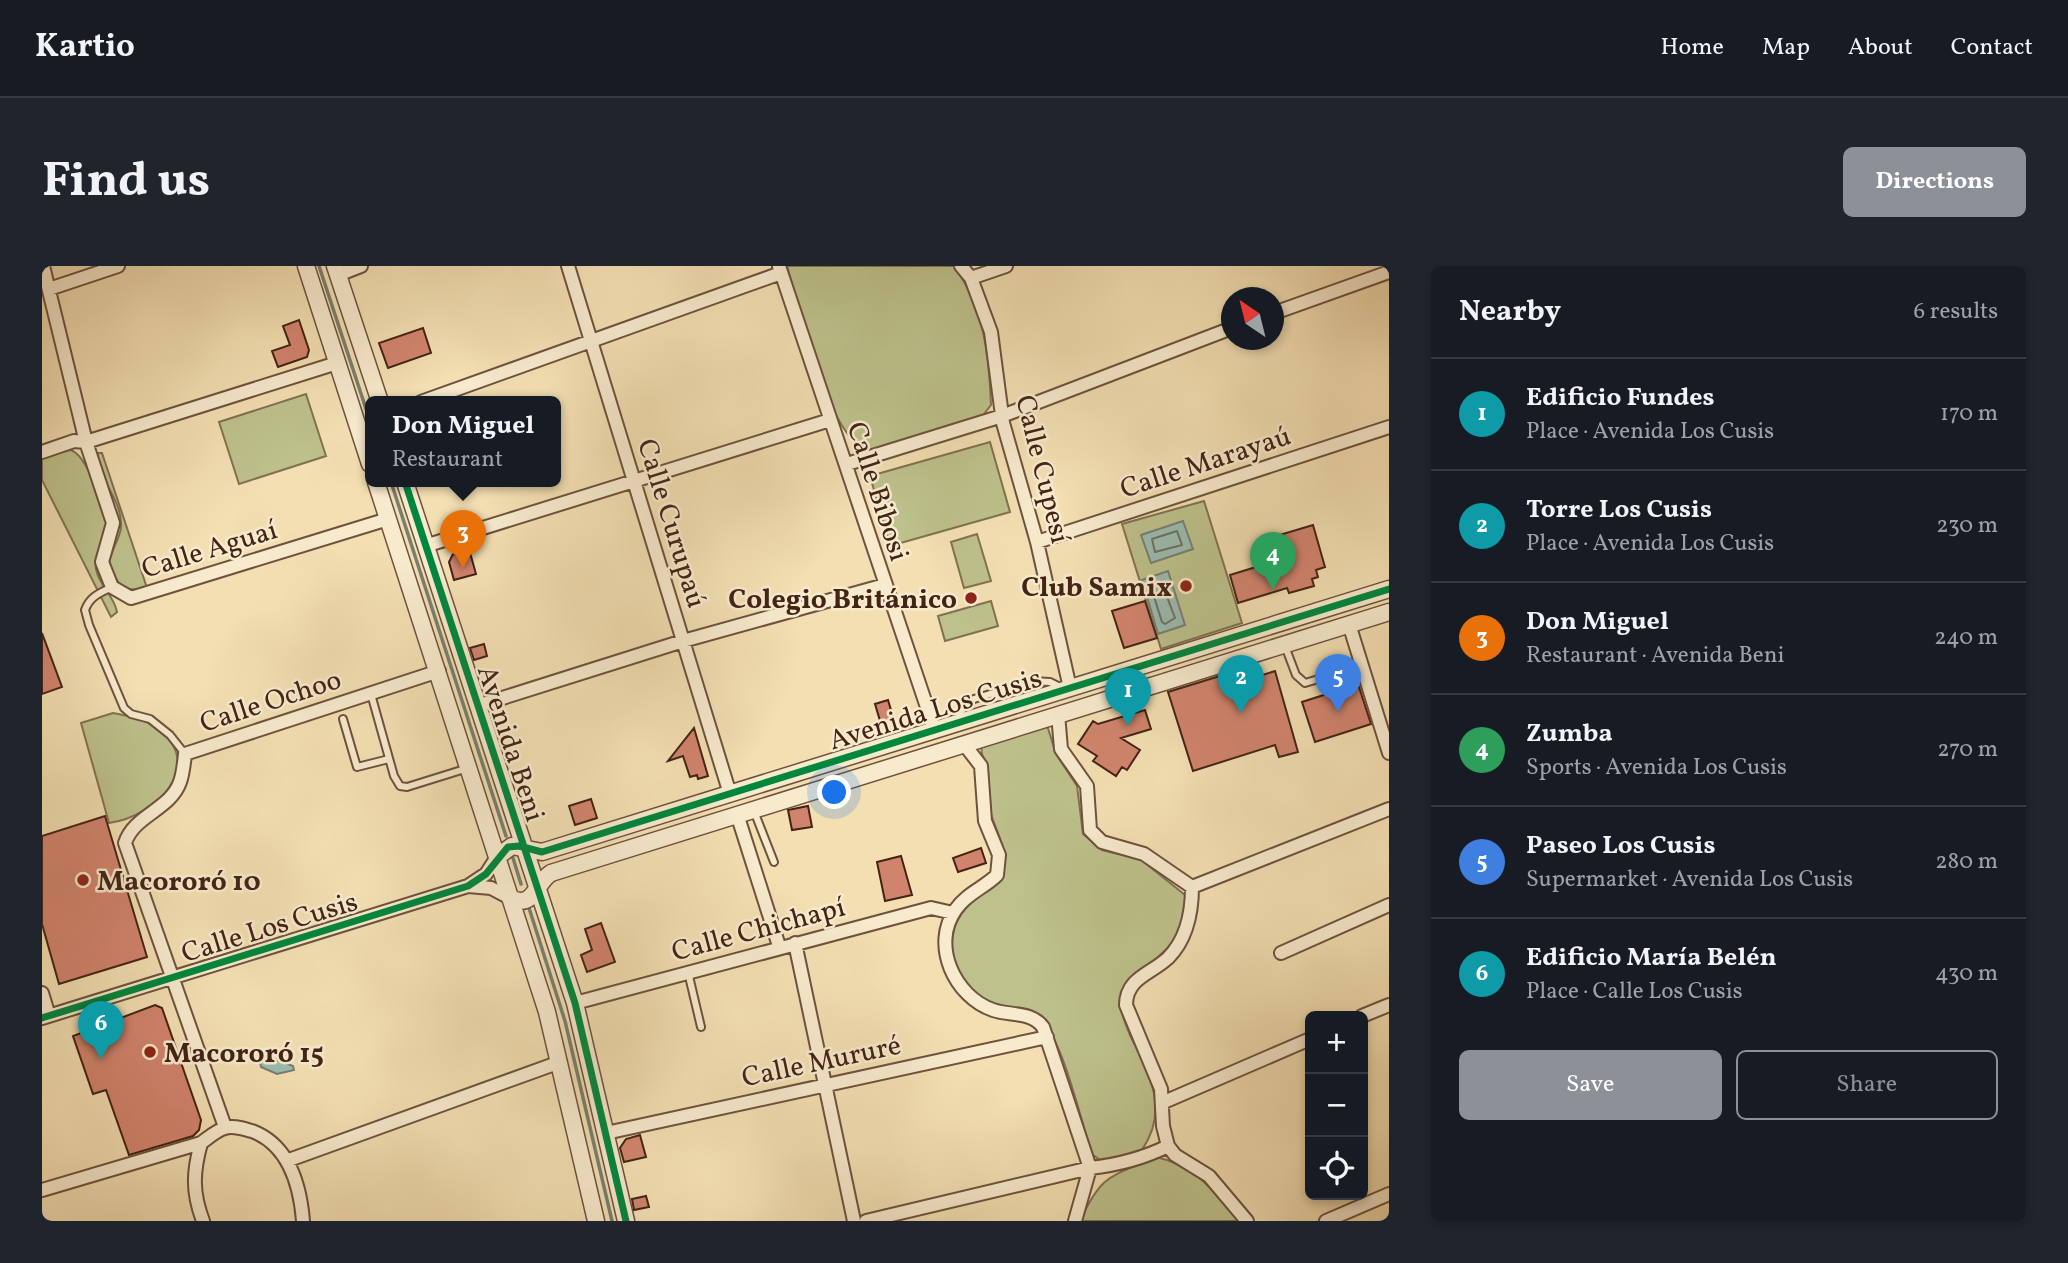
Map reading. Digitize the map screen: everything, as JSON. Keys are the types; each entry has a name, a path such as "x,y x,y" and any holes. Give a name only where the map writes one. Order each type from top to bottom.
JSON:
{"street":[{"name":"Calle Aguaí","path":"43,266 86,442 113,523 102,562 112,587 131,597 388,519"},
{"path":"49,289 118,266"},
{"path":"306,266 365,449"},
{"path":"361,266 337,270 378,396"},
{"name":"Calle Curupaú","path":"568,266 730,794"},
{"name":"Calle Cupesí","path":"961,266 971,278 991,332 1002,416 1037,542 1067,689"},
{"path":"971,278 1006,266"},
{"path":"438,396 591,342 780,270"},
{"name":"Calle Bibosi","path":"780,270 935,731"},
{"path":"1284,309 1389,272"},
{"path":"847,464 1002,416 1221,332"},
{"path":"42,452 74,441 86,442 337,363"},
{"path":"425,545 830,420"},
{"name":"Calle Marayaú","path":"1037,542 1389,427"},
{"name":"Avenida Beni","path":"378,487 547,1012 596,1221"},
{"name":"Avenida Beni","path":"407,487 575,1003 626,1221"},
{"path":"477,706 683,640 885,585"},
{"name":"Avenida Los Cusis","path":"497,857 508,847 523,847 542,852 1389,589"},
{"name":"Avenida Los Cusis","path":"510,898 519,902 526,901 545,877 562,869 1389,612"},
{"path":"1349,624 1389,754"},
{"path":"1199,649 1205,668"},
{"name":"Calle Ochoo","path":"172,978 125,843 129,831 164,805 180,783 185,754 439,671"},
{"path":"1058,714 1061,748 1087,786 1090,830 1102,842 1143,854 1192,887"},
{"path":"964,744 981,766 985,821 997,847 1000,862 992,880 966,897 953,913 946,944 957,982 983,1005 1029,1016 1039,1022 1046,1037 1090,1168 1075,1221"},
{"path":"773,781 779,801"},
{"path":"1192,887 1389,809"},
{"path":"745,812 779,946"},
{"path":"555,848 562,869"},
{"name":"Calle Los Cusis","path":"46,1017 468,886 486,874 497,857"},
{"name":"Calle Los Cusis","path":"468,886 491,888 510,898"},
{"path":"1192,887 1190,916 1179,944 1156,968 1136,980 1126,998 1128,1012 1157,1075 1164,1102 1163,1126 1168,1146 1175,1155 1209,1176 1247,1221"},
{"path":"1281,953 1389,905"},
{"name":"Calle Chichapí","path":"575,1003 779,946 931,908 953,913"},
{"path":"795,943 854,1221"},
{"path":"172,978 225,1128"},
{"path":"42,993 46,1017"},
{"path":"1368,1014 1389,1005"},
{"name":"Calle Mururé","path":"606,1133 1046,1037"},
{"path":"1164,1102 1305,1041"},
{"path":"289,1160 560,1062"},
{"path":"42,1190 201,1143 225,1128 242,1128 260,1135 289,1160 303,1221"},
{"path":"201,1143 193,1179 195,1199 203,1221"},
{"path":"866,1221 1120,1163 1168,1146"},
{"path":"1326,1221 1351,1216 1389,1194"}],"lane":[{"path":"112,587 96,594 88,601 85,610 117,697 131,714 150,719 170,735 185,754"},
{"path":"1285,644 1296,675 1305,683 1362,666"},
{"path":"371,692 389,759 398,783 403,787 469,768"},
{"path":"343,719 357,767 389,759"},
{"path":"745,812 775,862"},
{"path":"688,972 701,1027"}],"green space":[{"path":"787,266 954,266 972,298 983,332 991,405 980,419 872,451 856,443 842,426 829,401 807,340"},
{"path":"306,394 326,456 239,484 219,422"},
{"path":"990,442 1010,512 890,546 870,476"},
{"path":"70,450 76,453 89,471 103,508 106,526 96,569 117,612 111,617 42,480 42,457"},
{"path":"98,453 102,453 147,588 132,589 122,586 109,564 120,532 121,517 101,471"},
{"name":"Club Samix","path":"1204,501 1242,623 1161,649 1122,524"},
{"path":"977,534 991,581 964,588 951,542"},
{"path":"991,601 998,626 945,641 938,616"},
{"path":"113,713 140,719 155,727 170,742 177,757 177,772 170,787 144,811 109,823 81,723"},
{"path":"1047,725 1056,754 1077,786 1083,834 1102,850 1140,859 1185,895 1184,916 1179,933 1169,947 1125,987 1121,999 1125,1021 1154,1092 1155,1120 1142,1150 1103,1162 1093,1155 1064,1062 1048,1029 1030,1012 999,1006 981,999 966,985 953,958 953,931 959,917 997,879 1005,858 988,805 988,769 982,754 982,745"},
{"path":"1156,1157 1193,1173 1239,1221 1080,1221 1095,1194 1109,1178"}],"water":[{"path":"1183,521 1193,549 1151,563 1141,535"},
{"path":"1168,571 1185,625 1158,634 1142,580"},
{"path":"267,1056 293,1066 294,1070 277,1074 261,1067 260,1062"}],"building":[{"path":"299,320 309,350 307,357 278,367 272,351 290,345 283,326"},
{"path":"423,328 431,353 388,368 379,343"},
{"path":"1313,525 1325,567 1316,570 1318,577 1312,579 1314,586 1289,593 1287,588 1238,603 1230,575 1279,560 1273,537"},
{"path":"469,549 476,574 454,580 449,562 453,554"},
{"path":"1145,601 1157,638 1124,648 1112,611"},
{"path":"42,633 62,687 42,694"},
{"path":"484,644 487,656 474,660 470,648"},
{"path":"1249,667 1253,678 1275,671 1298,752 1279,757 1275,745 1193,771 1168,692"},
{"path":"1358,684 1371,724 1315,742 1302,702"},
{"path":"888,700 894,720 881,724 875,704"},
{"path":"1145,710 1151,729 1121,738 1140,750 1127,770 1122,767 1116,776 1093,761 1097,756 1078,744 1093,721 1098,724"},
{"path":"694,728 708,776 698,779 697,775 690,777 683,756 668,761"},
{"path":"591,799 597,818 575,825 569,806"},
{"path":"808,806 812,827 792,830 788,810"},
{"name":"Macororó 10","path":"105,816 147,957 59,984 42,924 42,836"},
{"path":"981,848 986,863 958,872 953,858"},
{"path":"901,856 912,895 885,901 877,862"},
{"path":"601,923 615,962 587,972 581,955 592,950 585,929"},
{"name":"Macororó 15","path":"155,1005 162,1008 201,1120 199,1130 193,1136 129,1155 106,1090 93,1094 73,1036"},
{"path":"640,1135 646,1157 624,1162 620,1148 626,1139"},
{"path":"646,1196 649,1207 634,1210 632,1199"}],"waterway":[{"path":"319,266 365,406"},
{"path":"393,487 506,836"},
{"path":"513,858 521,884"},
{"path":"529,908 565,1021 612,1221"}],"cycle path":[{"path":"407,487 575,1003 626,1221"},
{"path":"42,1018 468,886 486,874 508,847 519,846 542,852 1389,589"}],"place":[{"name":"Don Miguel","path":"463,568"},
{"name":"Club Samix","path":"1186,586"},
{"name":"Zumba","path":"1273,590"},
{"name":"Colegio Británico","path":"971,598"},
{"name":"Paseo Los Cusis","path":"1338,712"},
{"name":"Torre Los Cusis","path":"1241,713"},
{"name":"Edificio Fundes","path":"1128,726"},
{"name":"Macororó 10","path":"83,880"},
{"name":"Macororó 15","path":"150,1052"},
{"name":"Edificio María Belén","path":"101,1059"}]}
